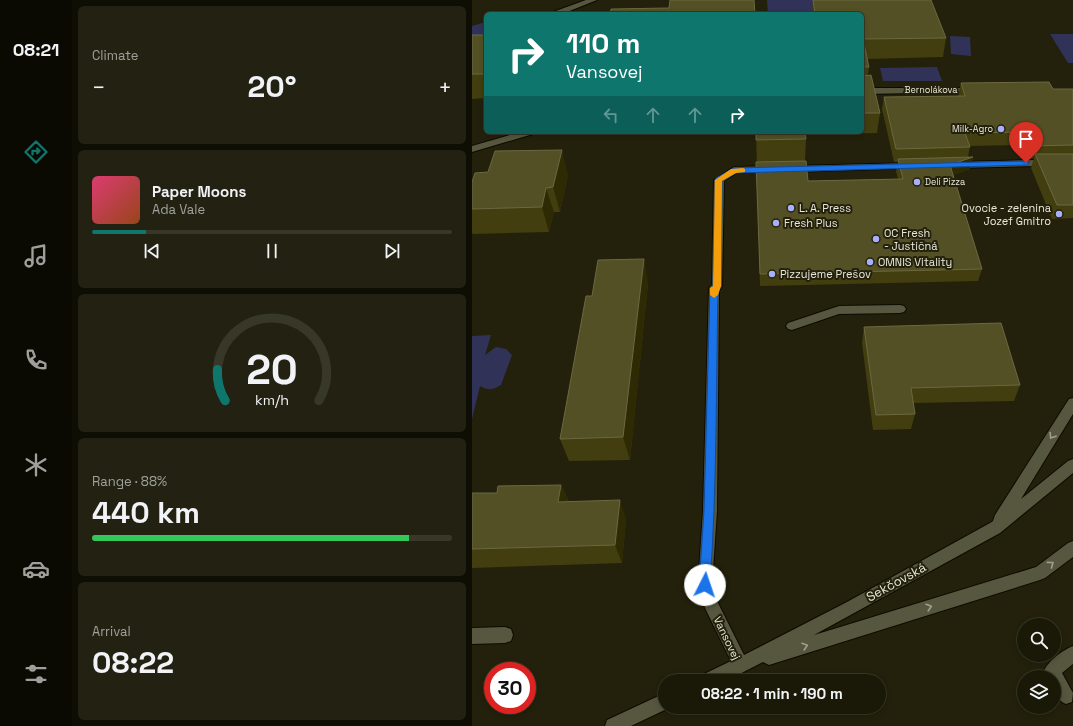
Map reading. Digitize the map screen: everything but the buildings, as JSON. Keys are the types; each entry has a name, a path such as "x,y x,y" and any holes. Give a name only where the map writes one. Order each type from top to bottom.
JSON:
{"street":[{"path":"557,12 594,0"},
{"name":"Bernolákova","path":"864,91 984,90"},
{"path":"472,149 523,134"},
{"path":"947,165 1073,162"},
{"name":"Vansovej","path":"741,665 710,603 705,585 710,511 714,288 717,286 719,180 734,170 923,166"},
{"path":"792,326 839,310 900,309"},
{"path":"995,528 1073,403"},
{"name":"Sekčovská","path":"722,674 852,607 995,528 1073,465"},
{"path":"741,665 1040,573 1073,548"},
{"path":"472,636 505,635"},
{"path":"1066,696 1052,671 1073,654"},
{"path":"613,726 658,704"}],"shaded area":[{"path":"767,0 832,0 833,12 768,12"},
{"path":"484,23 484,45 472,48 472,26"},
{"path":"1050,34 1073,34 1073,63 1068,63"},
{"path":"950,36 970,37 971,56 951,54"},
{"path":"937,67 942,81 883,81 880,68"},
{"path":"491,335 485,355 496,347 506,349 512,355 501,385 490,389 480,386 472,419 472,336"}],"slow traffic":[{"path":"714,295 714,288 717,286 719,180 734,170 743,170"}],"place":[{"name":"Milk-Agro","path":"1001,129"},
{"name":"Deli Pizza","path":"917,182"},
{"name":"L. A. Press","path":"791,208"},
{"name":"Ovocie - zelenina Jozef Gmitro","path":"1059,214"},
{"name":"Fresh Plus","path":"776,223"},
{"name":"OC Fresh - Justičná","path":"876,239"},
{"name":"OMNIS Vitality","path":"870,262"},
{"name":"Pizzujeme Prešov","path":"772,274"}],"route":[{"path":"705,585 710,511 714,288 717,286 719,180 734,170 1026,163"}]}
